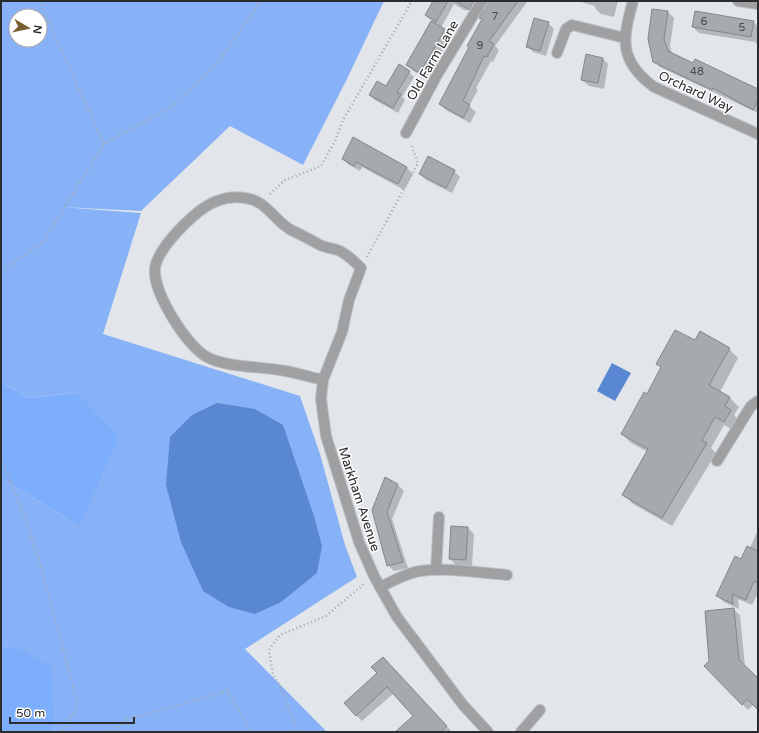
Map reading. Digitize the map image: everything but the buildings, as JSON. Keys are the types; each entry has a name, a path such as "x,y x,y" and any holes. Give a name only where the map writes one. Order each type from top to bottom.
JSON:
{"street":[{"name":"Old Farm Lane","path":"406,133 437,75 482,1"},
{"name":"Orchard Way","path":"633,1 625,38 627,54 639,76 654,87 758,134"},
{"path":"738,1 758,4"},
{"path":"557,53 566,29 572,25 625,38"},
{"path":"323,380 285,371 241,366 207,358 195,347 174,321 159,294 155,269 159,256 167,243 197,214 216,201 235,197 251,199 262,203 290,229 321,245 341,252 361,268"},
{"name":"Markham Avenue","path":"361,268 349,300 342,332 323,380 321,399 326,436 359,542 380,587 397,617 463,705 488,732"},
{"path":"717,461 750,406 758,401"},
{"path":"436,570 439,517"},
{"path":"380,587 398,578 420,571 436,570 507,575"},
{"path":"521,732 540,710"}],"path":[{"path":"38,1 104,144"},
{"path":"1,271 42,243 104,144 173,106 220,60 261,1"},
{"path":"262,203 284,180 321,166 335,141 343,120 412,1"},
{"path":"361,268 418,163 406,133"},
{"path":"1,458 25,518 40,563 78,705 61,732"},
{"path":"298,732 279,684 273,675 269,650 280,635 326,616 374,576"},
{"path":"111,732 126,720 227,691 252,732"}],"shaded area":[{"path":"1,1 384,1 347,79 303,165 230,126 141,211 61,207 141,213 103,334 300,396 320,454 345,545 357,577 245,649 327,732 50,732 54,727 14,646 1,647 1,478 79,526 77,393 28,398 1,382"},
{"path":"612,363 631,373 615,401 597,391"},
{"path":"1,382 28,398 77,393 119,437 79,526 1,478"},
{"path":"217,403 255,409 283,425 314,516 322,546 317,573 281,602 255,614 229,607 203,591 181,542 166,485 170,437 192,415"},
{"path":"13,646 51,666 54,727 50,732 1,732 1,647"}]}
